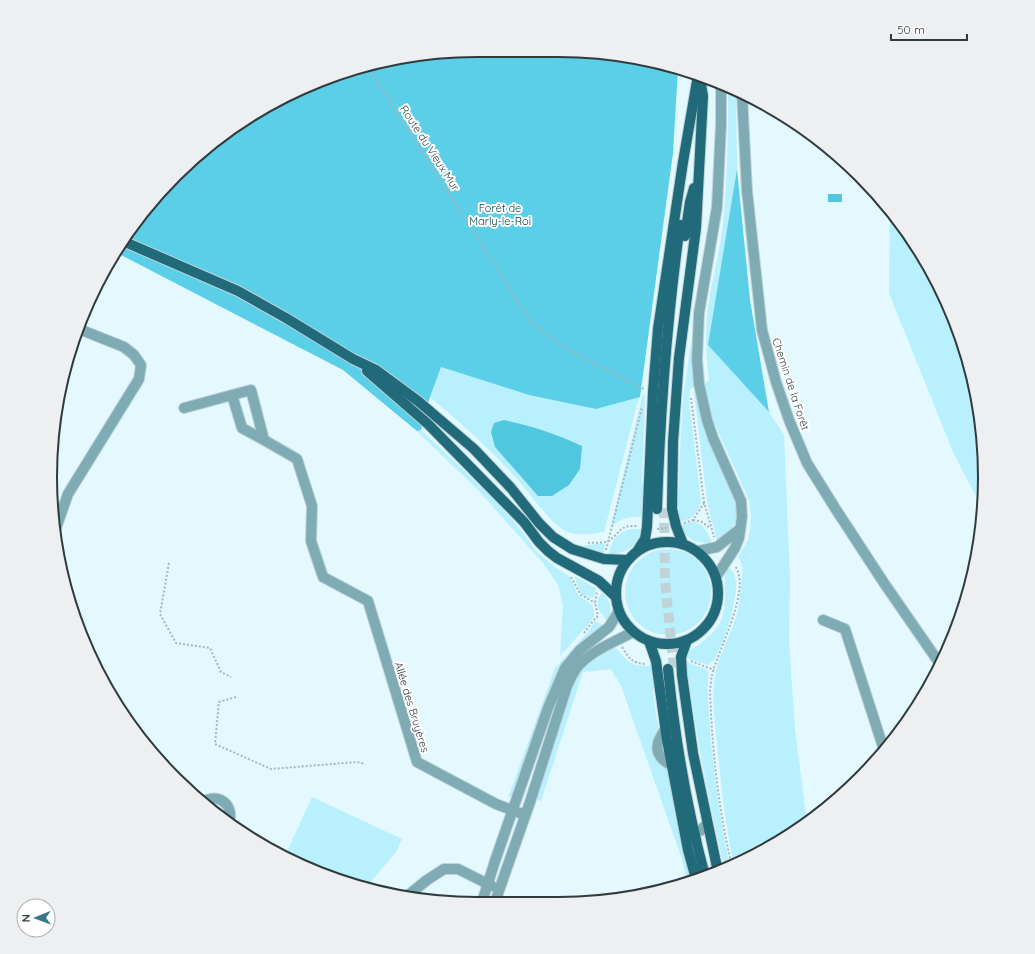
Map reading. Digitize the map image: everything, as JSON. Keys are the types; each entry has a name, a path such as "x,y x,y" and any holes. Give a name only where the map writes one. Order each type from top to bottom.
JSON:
{"main road":[{"path":"638,550 652,543 668,541 683,544 698,551 709,563 716,577 718,598 716,609 711,618 705,627 697,634 687,640 675,644 661,644 649,641 633,632 627,626 619,612 615,596 616,584 620,571 627,560 638,550 645,539 647,527 652,392 658,329 683,162 698,81"},
{"path":"683,544 676,526 671,500 676,391 696,228 704,96 700,82"},
{"path":"690,121 690,152 669,313 661,414 660,509 672,325 690,202 699,170"},
{"path":"128,243 238,290 353,359 376,370 418,401 474,449 511,488 539,523 553,537 572,549 604,559 627,560"},
{"path":"353,359 428,424 524,522 539,542 557,558 599,581 615,596"},
{"path":"687,640 681,657 682,675 709,869"},
{"path":"649,641 656,661 665,729 688,850 695,874"},
{"path":"704,871 684,783 674,729 671,669 681,730 703,828 716,866"}],"street":[{"path":"716,577 735,548 739,538 742,516 741,501 713,438 707,420 699,384 697,359 699,313 717,207 721,124 720,90"},
{"name":"Chemin de la Forêt","path":"744,100 747,191 762,330 776,382 789,420 807,463 884,583 937,659"},
{"path":"658,329 669,313"},
{"path":"60,518 68,494 139,379 141,365 134,355 124,347 83,331"},
{"path":"184,408 251,390 264,440"},
{"path":"232,395 242,428 264,440"},
{"name":"Allée des Bruyères","path":"264,440 297,459 312,506 311,541 323,577 368,601 416,762 490,801 525,816"},
{"path":"698,551 717,547 740,529"},
{"path":"484,897 512,811 564,668 580,650 609,627 619,612"},
{"path":"823,620 845,629 882,744"},
{"path":"497,897 525,816 566,686 579,664 592,654 633,632"},
{"path":"208,799 214,798 225,802 230,811 231,817"},
{"path":"413,892 444,869 458,869 500,889"}],"path":[{"name":"Route du Vieux Mur","path":"370,71 531,322 568,350 652,392"},
{"path":"606,552 642,405"},
{"path":"693,520 704,502"},
{"path":"609,541 618,532 626,527 647,527 652,529 672,528 693,520 702,522 711,529 717,547"},
{"path":"727,559 738,570 739,593 734,615 712,675 710,690 720,799 725,836 731,860"},
{"path":"169,563 160,614 176,643 210,648 221,672 231,677"},
{"path":"570,573 580,595 594,603"},
{"path":"236,697 219,702 215,744 271,769 357,762 365,764"}],"shaded area":[{"path":"728,93 736,97 737,169 708,345 769,412 784,435 790,578 789,641 795,729 806,816 768,841 733,859 722,790 714,719 713,694 719,661 737,614 743,573 738,557 748,540 751,514 749,500 712,418 704,384 709,380 706,326 723,223 727,155"},
{"path":"828,194 842,194 842,202 828,202"},
{"path":"890,220 922,267 935,291 956,342 964,368 974,422 977,450 977,499 953,452 889,293"},
{"path":"691,343 695,385 690,390 689,401 701,502 698,510 693,516 687,520 679,522 677,490 679,490 683,398"},
{"path":"441,367 529,395 596,409 639,397 604,532 575,534 559,527 508,469 430,397"},
{"path":"694,392 696,392 703,420 713,447 736,500 737,514 734,524 728,532 717,541 707,502"},
{"path":"643,394 645,398 642,482 644,482 644,517 627,518 613,526 611,525"},
{"path":"504,420 544,431 582,446 580,469 569,485 552,496 538,496 495,447 491,432 494,423"},
{"path":"421,430 489,494 516,524 537,552 570,577 578,595 592,605 594,617 560,656 563,605 558,585 543,563 478,490 417,431"},
{"path":"691,522 698,523 706,531 712,542 697,542 688,537 680,525"},
{"path":"644,529 638,540 631,548 616,554 609,554 616,537 627,530"},
{"path":"601,543 605,544 604,553 581,546"},
{"path":"668,549 684,552 692,556 704,568 708,576 711,592 708,608 704,616 692,628 684,632 668,635 652,632 644,628 632,616 628,608 625,592 628,576 632,568 644,556 652,552"},
{"path":"728,567 733,572 736,583 734,601 728,628 723,641 713,661 708,665 687,658 687,656 691,650 713,633 721,621 725,607 725,579"},
{"path":"574,576 596,588 594,597 589,598 583,595"},
{"path":"602,593 609,602 611,610 607,621 598,609 598,598"},
{"path":"595,621 603,626 560,668 556,676 513,795 508,798 555,668 588,632"},
{"path":"614,648 632,664 640,666 652,665 655,683 653,691 656,715 669,780 692,875 686,877 682,859 621,686 611,669 583,672 541,801 535,799 570,691 583,670 599,657"},
{"path":"684,661 706,669 709,674 708,702 713,765 720,816 729,861 723,863 696,729 689,682 685,681"},
{"path":"312,797 402,839 396,852 369,883 342,875 287,852"}],"green space":[{"name":"Forêt de Marly-le-Roi","path":"477,57 585,58 640,65 678,74 673,153 640,397 596,409 529,395 441,367 429,400 421,430 417,431 343,370 121,255 128,244 161,200 200,161 221,144 267,113 291,100 342,79 395,65 450,58"},
{"path":"737,169 750,300 769,412 708,345"}],"tunnel":[{"path":"664,508 665,582 674,669"}]}
